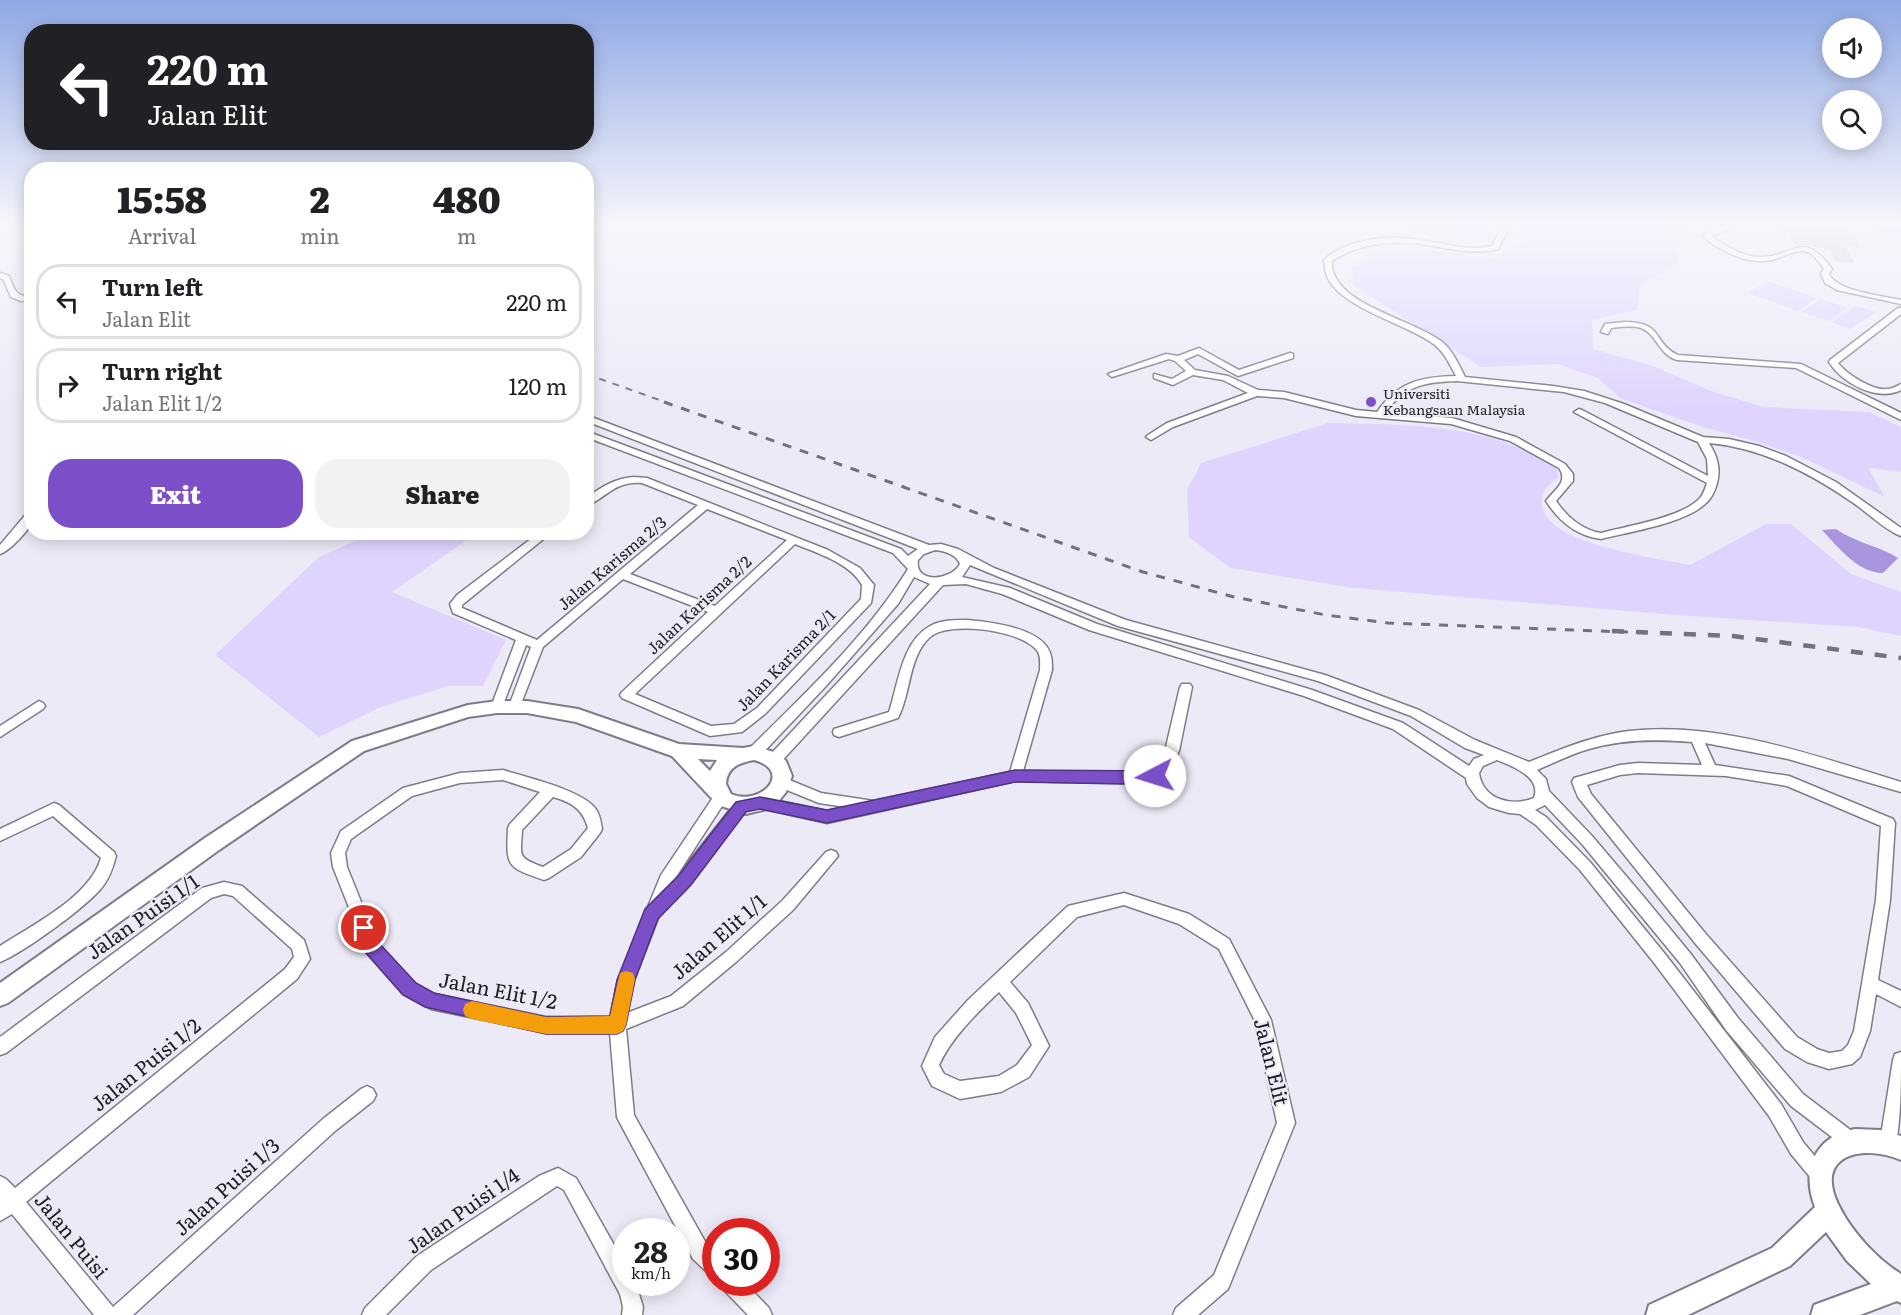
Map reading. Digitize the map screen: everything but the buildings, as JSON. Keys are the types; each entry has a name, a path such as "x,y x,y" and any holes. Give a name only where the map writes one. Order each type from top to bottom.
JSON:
{"street":[{"path":"9,286 16,299 24,298"},
{"path":"1338,286 1364,304 1436,341 1448,352 1461,378"},
{"path":"1842,286 1901,302"},
{"path":"1901,310 1833,362 1840,374 1884,392 1891,392 1901,387"},
{"path":"1605,332 1608,326 1624,324 1646,328 1651,331 1669,355 1677,357 1798,366 1901,417"},
{"path":"1178,359 1199,351 1238,373 1290,356"},
{"path":"1112,374 1164,356 1178,359 1192,372 1225,378 1256,393 1284,395 1356,413 1452,421 1494,432 1532,448 1562,466 1568,474 1568,482 1551,501 1559,513 1589,534 1596,536 1645,524 1694,507 1707,496 1714,475 1712,452 1701,440"},
{"path":"1157,376 1173,382 1192,372"},
{"path":"1380,415 1395,394 1411,384 1437,378 1461,378 1565,389 1603,400 1701,440 1744,445 1774,454 1834,484 1901,533"},
{"path":"1151,437 1170,425 1256,393"},
{"path":"1579,412 1712,482"},
{"path":"594,421 926,548 943,547 958,552 962,557 965,564 962,571 943,581 774,760"},
{"path":"594,437 897,551 922,579 966,580 996,588 1093,627 1308,693 1398,726 1471,774"},
{"name":"Jalan Karisma 2/1","path":"594,497 613,483 627,478 643,480 817,549 860,574 868,586 867,600 761,711 737,729 710,731 626,695"},
{"name":"Jalan Karisma 2/3","path":"538,645 705,505"},
{"path":"0,551 24,524"},
{"name":"Jalan Karisma 2/2","path":"626,695 794,539"},
{"path":"506,706 538,645 522,640 458,610 456,604 537,540"},
{"path":"702,1254 626,1118 617,1025 626,980 668,875 718,793 715,782 721,769 726,763 748,754 822,683 894,601 911,568 911,558 926,548"},
{"path":"962,557 1000,575 1122,623 1321,678 1414,713 1470,744 1528,768 1541,783 1543,793 1540,802 1525,810"},
{"path":"623,575 716,611"},
{"path":"839,732 894,716 913,657 925,634 935,627 948,624 1014,631 1029,637 1042,649 1046,657 1046,670 1015,776"},
{"path":"506,706 522,640"},
{"path":"760,803 827,817 1015,776 1126,778 1155,776 1164,767 1172,751 1186,687"},
{"path":"0,732 39,706"},
{"path":"0,996 212,844 358,746 468,711 506,706 578,716 678,751 748,754 774,760 782,770 782,782 774,795 760,803 741,806 729,803 678,751"},
{"path":"1528,768 1592,743 1633,736 1681,734 1810,759 1901,787"},
{"path":"1696,737 1711,771"},
{"path":"1495,755 1482,759 1474,765 1471,774 1474,785 1490,800 1512,809 1525,810 1541,821 1585,866 1762,1092 1797,1148 1821,1178"},
{"path":"1638,768 1711,771 1790,781 1888,823 1883,900 1871,984 1862,1031 1854,1051 1846,1058 1829,1061 1813,1056 1791,1043 1706,945 1585,797 1579,782 1620,770 1638,768"},
{"name":"Jalan Elit 1/2","path":"549,792 515,828 514,856 520,865 544,874 576,853 595,829 591,812 571,798 502,776 460,778 408,792 346,835 339,853 340,867 372,948 409,989 431,1001 546,1026 617,1025"},
{"path":"782,782 819,798 879,806"},
{"path":"1543,793 1587,840 1680,952 1732,1024 1797,1100 1851,1141"},
{"path":"651,915 685,880 741,806"},
{"path":"0,834 54,809 109,856 103,875 63,913 0,955"},
{"name":"Jalan Elit 1/1","path":"617,1025 677,1001 731,957 788,905 831,856"},
{"name":"Jalan Puisi 1/1","path":"0,1047 207,893 224,888 237,890 299,945 302,958"},
{"name":"Jalan Elit","path":"999,981 1022,1008 1041,1046 1023,1071 1001,1084 960,1090 938,1080 930,1066 941,1043 999,981 1073,911 1124,899 1184,920 1224,944 1263,1020 1286,1123 1221,1282 1183,1315"},
{"path":"1680,952 1706,945"},
{"name":"Jalan Puisi 1/2","path":"7,1207 291,974 302,958"},
{"path":"1871,984 1901,999"},
{"path":"1899,1289 1868,1266 1844,1239 1828,1212 1821,1178 1822,1165 1833,1149 1851,1141 1895,1145 1901,1060"},
{"name":"Jalan Puisi 1/3","path":"118,1315 321,1133 367,1095"},
{"name":"Jalan Puisi 1/4","path":"372,1315 424,1263 545,1182 558,1177 570,1184 629,1291 633,1307 632,1315"},
{"name":"Jalan Puisi","path":"0,1185 7,1207 107,1315"},
{"path":"1659,1315 1780,1257 1828,1212"},
{"path":"1824,1315 1899,1289"},
{"path":"744,1296 762,1315"}],"shaded area":[{"path":"1355,286 1640,286 1637,310 1592,320 1593,349 1653,366 1711,391 1763,407 1869,412 1901,427 1901,472 1868,468 1885,497 1799,456 1703,427 1620,398 1598,378 1558,364 1481,367"},
{"path":"1759,286 1783,286 1817,298 1798,311 1748,293"},
{"path":"1821,299 1848,308 1828,321 1802,312"},
{"path":"1856,306 1876,312 1850,329 1831,322"},
{"path":"1328,423 1387,424 1447,429 1504,442 1557,469 1558,478 1547,487 1542,499 1545,514 1558,527 1578,538 1628,553 1690,565 1766,524 1791,524 1851,574 1901,592 1901,636 1858,627 1675,615 1355,588 1230,568 1189,537 1187,490 1201,463"},
{"path":"1836,529 1898,558 1883,573 1865,569 1849,558 1822,530"},
{"path":"357,540 467,540 392,592 506,640 483,686 448,686 381,707 319,737 215,655 319,557"}],"railway":[{"path":"594,377 668,403"},
{"path":"664,402 1143,572 1234,597 1326,615 1388,623 1652,633"},
{"path":"1612,631 1733,636 1901,658"}],"slow traffic":[{"path":"472,1010 546,1026 617,1025 626,979"}],"place":[{"name":"Universiti Kebangsaan Malaysia","path":"1371,402"}],"route":[{"path":"364,928 372,948 409,989 431,1001 546,1026 617,1025 626,980 651,915 685,880 741,806 760,803 827,817 1015,776 1126,778 1155,776"}]}
